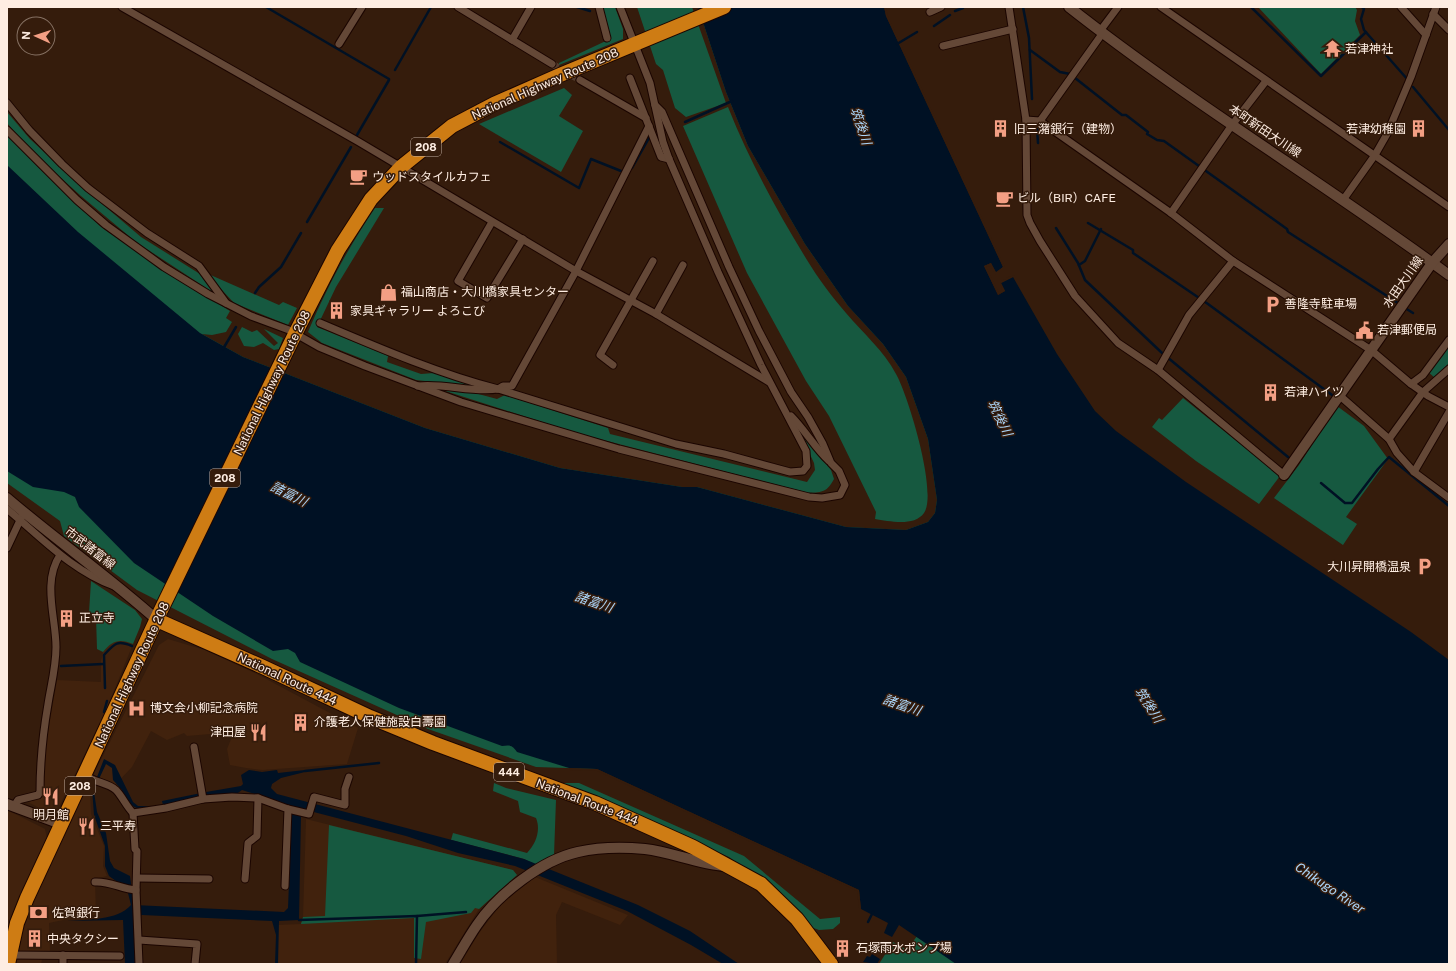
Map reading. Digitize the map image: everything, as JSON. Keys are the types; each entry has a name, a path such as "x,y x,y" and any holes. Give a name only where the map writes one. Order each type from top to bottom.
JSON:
{"highway":[{"name":"National Highway Route 208","path":"9,960 17,923 61,824 158,616 293,338 338,250 371,199 401,167 452,126 494,104 560,75 724,7"},
{"name":"National Route 444","path":"158,616 370,717 433,743 595,804 670,836 731,866 761,884 797,919 816,941 831,964"}],"main road":[{"name":"本町新田大川線","path":"1069,7 1101,32 1232,125 1344,200 1449,275"},
{"name":"水田大川線","path":"1284,475 1432,263 1449,244"},
{"name":"市武諸富線","path":"7,498 21,516 158,616"},
{"path":"10,805 61,824"},
{"path":"453,964 477,924 498,900 527,876 548,864 577,852 606,848 646,849 711,865 731,866"}],"street":[{"path":"122,7 401,167 576,271 656,314 770,382"},
{"path":"339,44 362,7"},
{"path":"458,7 552,64"},
{"path":"512,40 530,7"},
{"path":"599,7 607,38"},
{"path":"320,323 402,358 467,381 498,389 676,444 724,454 796,473 803,471 807,466 808,458 806,450 770,382 718,272 669,159 663,142 650,84 638,43 620,7"},
{"path":"930,12 941,7"},
{"path":"1009,7 1026,120 1027,215 1030,223 1075,296 1118,343 1158,370 1284,475"},
{"path":"1040,121 1118,7"},
{"path":"1161,7 1449,207"},
{"path":"1401,7 1426,34"},
{"path":"1344,200 1375,155 1387,134 1434,10"},
{"path":"1434,10 1449,30"},
{"path":"944,46 1013,29"},
{"path":"630,78 662,157 669,159"},
{"path":"580,80 646,118"},
{"path":"1171,213 1232,125 1266,81"},
{"path":"7,103 56,158 88,188 147,233 199,266 228,305"},
{"path":"655,105 662,112 728,267 759,331 791,392 819,437 831,463"},
{"path":"1026,120 1040,121 1171,213 1233,261 1371,350 1411,384 1449,407"},
{"path":"418,386 429,385 486,391 498,389 503,386 512,386 576,271 649,126"},
{"path":"7,130 77,200 106,225 164,266 228,305 293,338 461,402 580,438 809,497 833,498 840,495 845,485 839,471 820,452 799,424 788,414"},
{"path":"492,222 458,281 487,298 523,239"},
{"path":"613,365 600,355 653,261"},
{"path":"1158,370 1189,315 1233,261"},
{"path":"656,314 683,265"},
{"path":"1411,384 1423,375 1449,340"},
{"path":"1389,439 1423,392 1449,369"},
{"path":"1339,395 1389,439 1397,453 1414,472 1449,498"},
{"path":"1414,472 1449,412"},
{"path":"7,509 21,516 60,555 98,580 122,589"},
{"path":"7,548 21,516"},
{"path":"10,805 18,800 38,795 40,792 45,720 55,666 56,646 52,596 52,573 54,565 60,555"},
{"path":"194,747 203,799"},
{"path":"85,775 93,781 104,783 116,790 133,813 135,849 137,851 136,890 139,964"},
{"path":"133,813 160,809 203,799 232,797 258,798 306,814 314,797 345,805 345,789 349,777"},
{"path":"246,879 248,843 257,836 258,798"},
{"path":"285,886 288,809"},
{"path":"137,878 209,878"},
{"path":"95,882 106,881 123,889 136,890"},
{"path":"139,940 196,944 195,964"},
{"path":"62,964 63,955"},
{"path":"9,960 63,955 120,956"},
{"path":"100,955 100,964"}],"shaded area":[{"path":"122,639 133,644 105,713 60,805 54,810 45,811 28,802 43,797 44,755 57,680 101,682 101,661 103,652 111,643"},
{"path":"168,639 205,650 255,673 358,728 347,764 262,770 246,768 230,765 227,749 234,732 187,736 184,733 167,740 151,731 132,767 114,786 96,779 90,789 91,814 104,846 103,866 107,876 95,879 96,915 77,917 49,923 50,952 44,952 41,964 16,964 25,920 76,809 159,645"},
{"path":"7,810 45,829 47,838 19,896 7,935"},
{"path":"306,819 513,870 517,875 479,909 445,964 276,964 277,925 301,924 303,917"},
{"path":"535,877 628,915 620,925 562,902 556,915 557,964 460,964 479,933 502,903"}],"green space":[{"path":"601,7 615,7 623,29 623,39 559,65 559,63 610,39"},
{"path":"637,7 692,7 726,103 686,117 675,108 663,70 656,64"},
{"path":"698,7 912,376 935,443 944,534 845,534 556,473 421,434 226,358 7,187 7,134 38,167 101,227 168,273 230,311 226,318 232,322 226,332 212,335 202,334 243,357 425,428 560,468 682,487 697,487 846,527 906,530 928,522 935,513 937,500 928,439 906,377 883,344 848,306 805,244 748,146 726,92"},
{"path":"1258,7 1355,7 1357,10 1355,21 1360,35 1321,74"},
{"path":"564,88 572,95 559,116 583,131 561,172 479,124"},
{"path":"728,107 764,185 807,260 820,280 836,300 886,358 901,385 920,444 927,486 927,502 924,513 914,520 908,522 894,522 875,519 876,512 829,416 806,381 747,273 683,126"},
{"path":"7,112 30,139 87,191 141,237 200,274 214,293 136,242 81,196 31,151 7,123"},
{"path":"375,208 384,208 336,287 317,327 388,356 387,362 421,374 434,373 477,387 416,380 322,343 308,332 338,268"},
{"path":"206,273 279,305 283,302 297,308 288,325 234,303"},
{"path":"242,327 252,332 257,330 274,346 278,343 264,329 283,338 279,349 274,350 263,343 254,347 244,346 238,334"},
{"path":"1449,343 1449,363 1435,378 1426,370"},
{"path":"436,388 471,392 497,399 505,395 608,428 610,434 807,482 815,470 814,463 799,431 831,470 834,479 827,489 809,493 580,434"},
{"path":"1183,398 1280,476 1259,504 1196,461 1152,427 1159,418 1162,420"},
{"path":"1337,406 1364,426 1388,459 1346,517 1357,524 1343,545 1274,498 1299,465"},
{"path":"7,457 84,493 292,638 597,769 536,767 428,729 272,659 137,590 64,536 60,521 7,483"},
{"path":"91,581 135,610 142,619 133,644 120,641 113,643 103,652 97,649 96,617 89,613"},
{"path":"494,783 506,788 556,800 554,855 536,865 524,859 451,840 453,833 527,853 537,837 538,827 536,818 520,812 518,801 493,791"},
{"path":"556,783 579,783 744,856 820,919 840,917 840,923 833,929 819,930 808,926 775,891 729,857"},
{"path":"329,825 513,870 517,875 479,909 475,908 471,913 426,922 421,959 414,958 414,918 301,924 303,917 325,916"},
{"path":"917,936 964,964 879,964 893,942 907,950"}],"water":[{"path":"698,7 884,7 886,16 1003,267 996,273 991,263 984,266 998,295 1005,291 1001,283 1013,277 1057,354 1095,411 1116,431 1186,482 1411,632 1449,660 1449,964 956,964 899,925 892,937 884,933 888,923 861,909 859,890 597,769 569,768 517,752 511,746 502,746 399,708 300,662 295,653 288,649 273,651 213,616 134,563 79,507 75,497 64,492 33,487 7,471 7,165 78,232 200,333 243,357 425,428 560,468 682,487 697,487 846,527 906,530 928,522 935,513 937,500 928,439 906,377 883,344 848,306 805,244 748,146 726,92"},
{"path":"104,759 115,765 133,802 138,806 149,806 151,809 137,808 127,801 120,793 122,790 113,780 112,768 106,764 99,779 97,777"},
{"path":"249,770 262,772 277,770 278,773 305,770 305,772 281,778 272,784 271,788 277,794 524,859 638,905 690,931 739,964 723,964 627,911 515,866 458,853 406,836 306,810 301,815 299,920 279,921 278,964 275,964 276,935 272,921 142,915 134,919 135,964 125,964 123,920 67,921 110,917 125,910 131,905 127,889 109,876 105,866 105,846 94,815 93,785 97,812 106,833 110,861 114,868 130,876 134,905 284,912 288,908 292,806 242,790 235,795 163,805 162,801 241,786 243,784 241,775"},
{"path":"872,954 880,959 877,964 863,962 867,956 870,957"}],"pier":[{"path":"884,7 886,7 888,16 1005,267 996,275 990,266 986,267 999,292 1002,290 1000,282 1012,275 1015,276 1001,283 1005,291 998,295 984,266 991,263 996,272 1003,267 886,16"},
{"path":"569,768 597,769 859,890 861,909 859,908 857,891 597,771 570,770"}],"waterway":[{"path":"266,7 389,79"},
{"path":"395,70 431,7"},
{"path":"577,7 590,11"},
{"path":"1023,7 1029,38 1032,99"},
{"path":"1251,7 1321,76 1366,32"},
{"path":"1362,7 1364,9 1361,19 1364,30 1408,80"},
{"path":"955,11 963,8"},
{"path":"934,26 950,15"},
{"path":"897,44 917,32"},
{"path":"1030,50 1060,72 1070,74 1122,115 1126,115 1148,132 1147,134 1157,140 1164,141 1287,229 1288,232 1401,305"},
{"path":"357,135 389,80"},
{"path":"1413,87 1449,130"},
{"path":"685,122 732,101"},
{"path":"1037,129 1038,143"},
{"path":"632,168 649,138"},
{"path":"500,142 579,188 591,159 621,171"},
{"path":"307,222 351,147"},
{"path":"1088,223 1133,250 1133,253 1208,304 1332,395"},
{"path":"1056,228 1078,263 1085,280 1161,352 1288,457"},
{"path":"1079,265 1085,261 1101,229"},
{"path":"255,293 259,287 281,267 301,233"},
{"path":"1405,308 1413,313"},
{"path":"223,349 236,327"},
{"path":"1321,483 1345,503 1352,503 1389,457 1449,506"},
{"path":"105,688 104,655 114,645 119,643 132,646"},
{"path":"61,666 103,664"},
{"path":"104,712 107,701"},
{"path":"305,771 379,763"},
{"path":"417,916 466,912"},
{"path":"868,922 873,912"},
{"path":"299,920 417,916 416,964"}],"tunnel":[{"path":"552,64 580,80"}],"place":[{"name":"若津神社","path":"1332,49"},
{"name":"旧三潴銀行（建物）","path":"1001,129"},
{"name":"若津幼稚園","path":"1419,129"},
{"name":"ウッドスタイルカフェ","path":"359,177"},
{"name":"ビル（BIR）CAFE","path":"1004,198"},
{"name":"福山商店・大川橋家具センター","path":"388,292"},
{"name":"善隆寺駐車場","path":"1272,304"},
{"name":"家具ギャラリー よろこび","path":"337,311"},
{"name":"若津郵便局","path":"1364,330"},
{"name":"若津ハイツ","path":"1271,392"},
{"name":"大川昇開橋温泉","path":"1424,567"},
{"name":"正立寺","path":"66,618"},
{"name":"博文会小柳記念病院","path":"137,708"},
{"name":"介護老人保健施設白壽園","path":"301,722"},
{"name":"津田屋","path":"259,732"},
{"name":"明月館","path":"51,796"},
{"name":"三平寿","path":"87,826"},
{"name":"佐賀銀行","path":"39,913"},
{"name":"中央タクシー","path":"34,939"},
{"name":"石塚雨水ポンプ場","path":"843,948"}],"water label":[{"name":"筑後川","path":"861,126"},
{"name":"筑後川","path":"1000,418"},
{"name":"諸富川","path":"289,494"},
{"name":"諸富川","path":"594,602"},
{"name":"諸富川","path":"902,705"},
{"name":"筑後川","path":"1149,705"},
{"name":"Chikugo River","path":"1330,888"}]}
